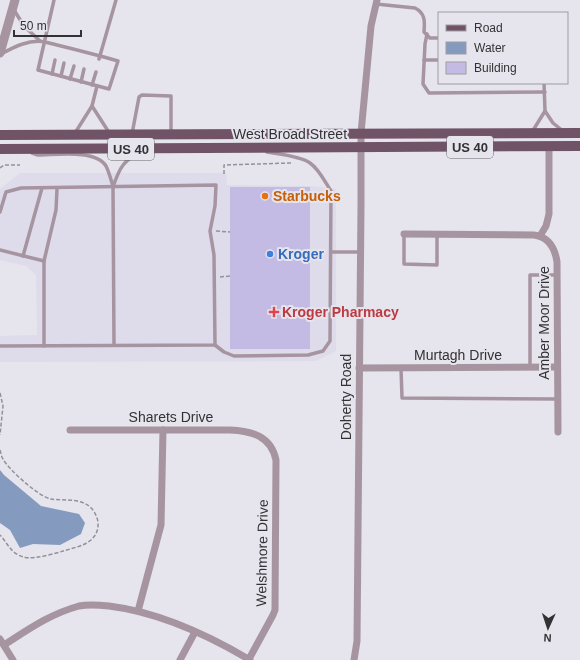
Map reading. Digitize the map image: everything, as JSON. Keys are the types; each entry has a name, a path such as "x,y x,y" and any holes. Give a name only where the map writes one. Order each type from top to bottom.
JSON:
{"main road":[{"name":"West Broad Street","path":"0,135 580,133"},
{"name":"West Broad Street","path":"0,149 580,146"}],"street":[{"name":"Doherty Road","path":"354,660 357,641 360,148 371,26 376,2"},
{"path":"0,54 14,4"},
{"path":"404,234 540,236 546,226 549,214 549,146"},
{"name":"Amber Moor Drive","path":"540,236 548,241 555,251 557,262 558,432"},
{"name":"Murtagh Drive","path":"359,368 557,367"},
{"name":"Sharets Drive","path":"70,430 241,430 258,435 268,443"},
{"path":"138,611 161,525 163,430"},
{"name":"Welshmore Drive","path":"249,660 275,610 276,460 275,455 268,443"},
{"path":"14,660 2,642 42,620 61,612 81,605 102,605 138,611 175,622 249,660"},
{"path":"180,660 195,632"}],"lane":[{"path":"0,54 20,44 40,41 45,42 59,47 100,58 118,61 109,89 38,70 45,42 54,0"},
{"path":"100,58 116,0"},
{"path":"376,2 420,10 425,20 424,32 430,38 438,38"},
{"path":"14,4 24,26 40,41"},
{"path":"427,34 422,84 429,93 545,92"},
{"path":"52,74 55,60"},
{"path":"424,60 438,60"},
{"path":"61,76 64,63"},
{"path":"70,79 74,66"},
{"path":"81,82 84,69"},
{"path":"74,135 92,106 96,72"},
{"path":"531,133 545,111 544,84"},
{"path":"132,135 139,97 142,95 171,96 171,134"},
{"path":"92,106 110,135"},
{"path":"545,111 553,123 566,133"},
{"path":"0,346 215,345 224,352 234,356 308,355 323,351 330,341 331,191 310,162 288,155 241,148"},
{"path":"22,149 38,155 84,154 98,159 105,165 113,187"},
{"path":"114,345 113,187 122,166 135,155 156,149"},
{"path":"0,212 6,192 21,188 216,185 215,206 210,231 214,255 215,277 215,345"},
{"path":"23,256 42,188"},
{"path":"44,346 44,262 56,210 57,188"},
{"path":"404,234 404,264 437,265 437,235"},
{"path":"0,250 44,262"},
{"path":"331,252 360,252"},
{"path":"530,367 530,275 557,275"},
{"path":"401,368 402,398 557,399"}],"path":[{"path":"224,174 224,164 294,163"},
{"path":"0,168 4,165 20,165"},
{"path":"210,231 230,232"},
{"path":"215,277 230,276"},
{"path":"0,393 3,406 0,435"},
{"path":"0,450 7,465 37,493 52,499 80,502 90,506 98,518 98,526 97,532 93,538 85,544 35,558 25,558 18,555 0,535"}],"shaded area":[{"path":"20,173 226,173 227,185 311,186 336,189 336,351 316,361 0,362 0,336 37,335 36,275 26,266 0,260 0,189"}],"water":[{"path":"0,470 41,506 79,514 85,523 81,534 60,545 33,544 20,548 10,530 0,523"}],"building":[{"name":"Kroger","path":"230,187 310,187 310,349 230,349"}],"place":[{"name":"Starbucks","path":"265,196"},
{"name":"Kroger","path":"270,254"},
{"name":"Kroger Pharmacy","path":"274,312"}]}
